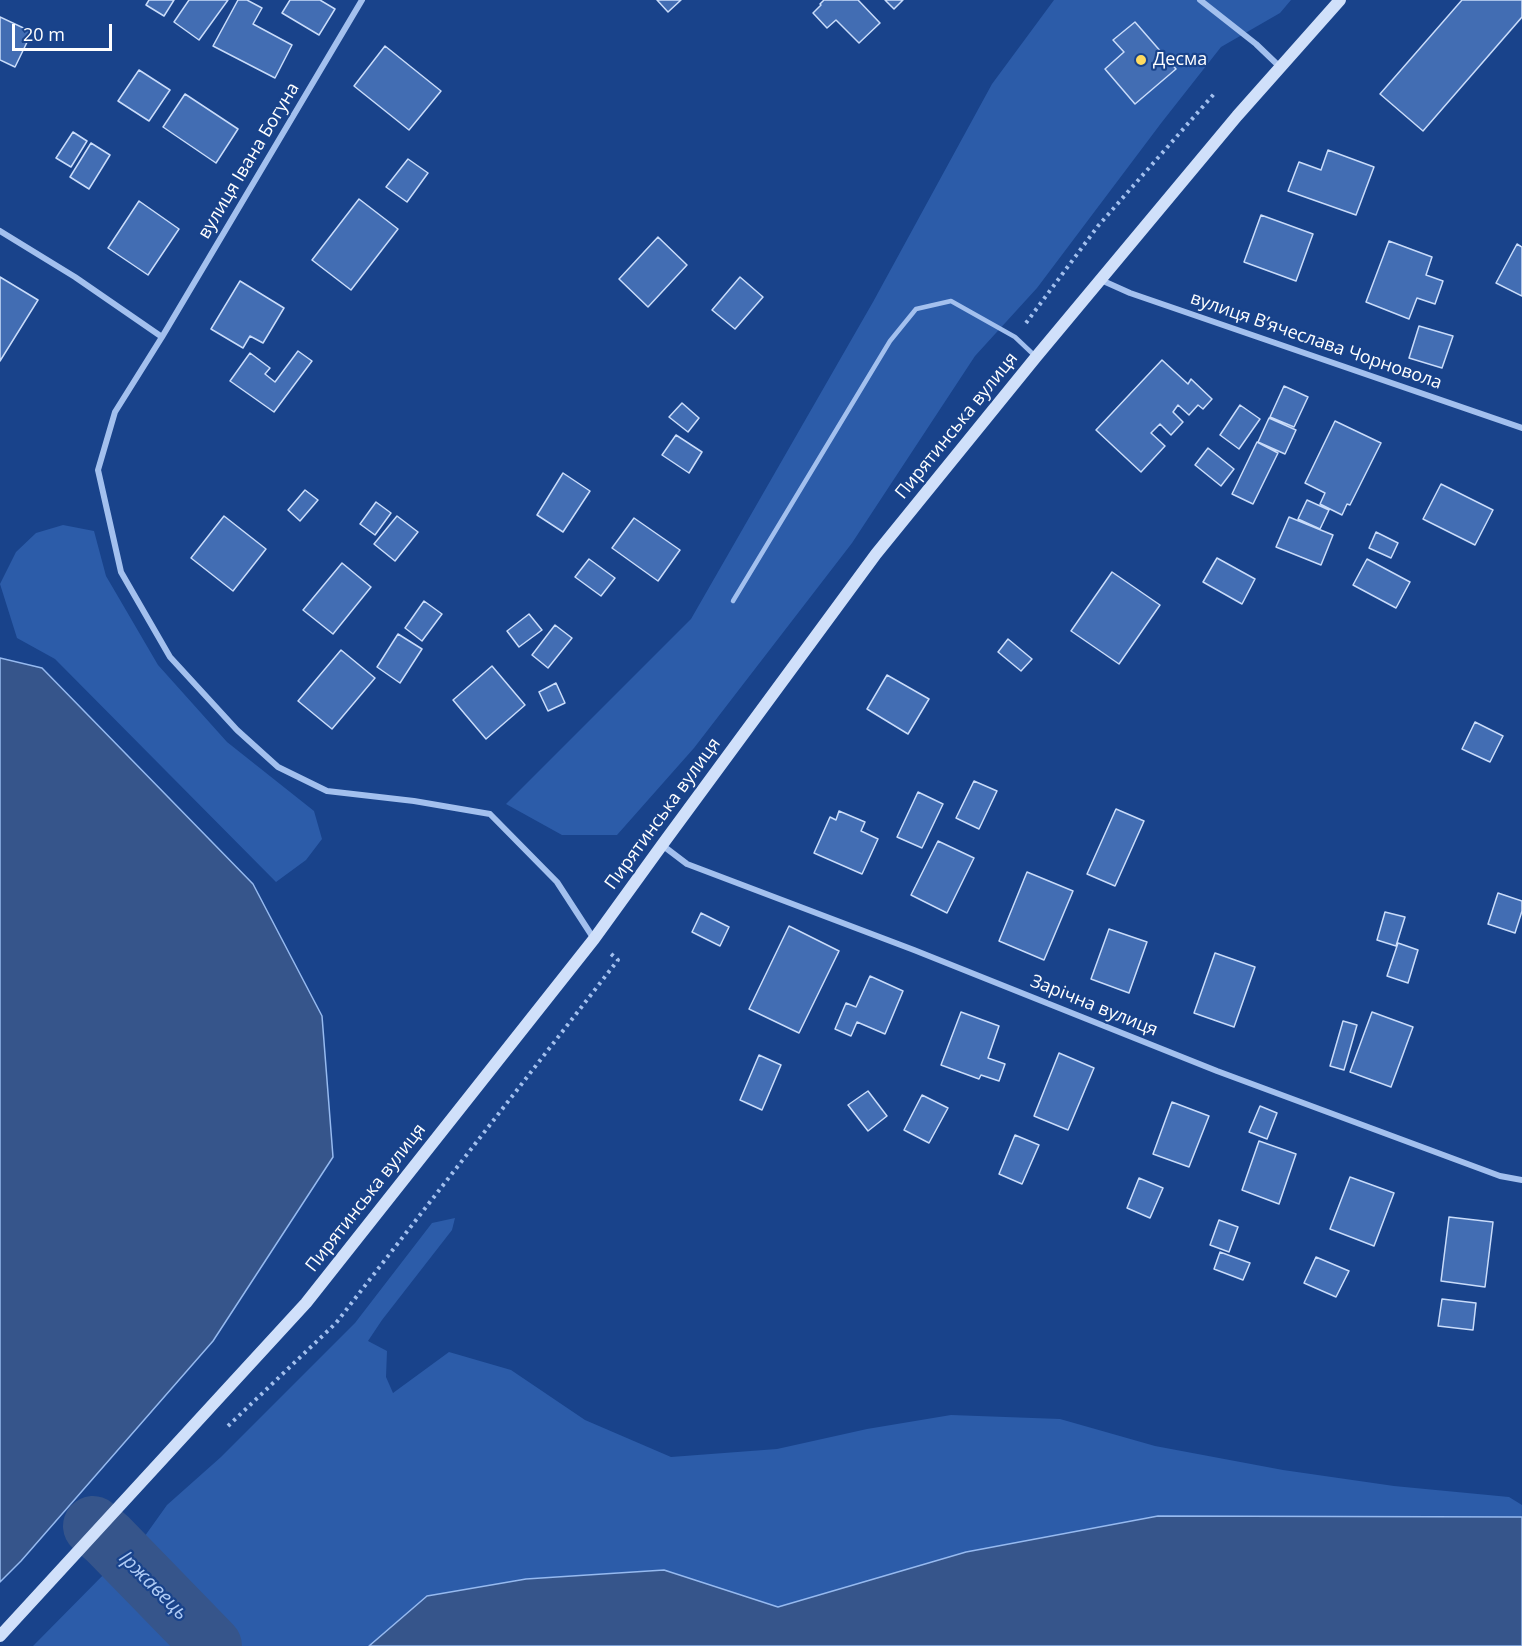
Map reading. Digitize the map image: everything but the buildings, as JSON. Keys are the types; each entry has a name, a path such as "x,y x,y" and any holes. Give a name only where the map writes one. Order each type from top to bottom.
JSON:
{"main road":[{"name":"Пирятинська вулиця","path":"0,1636 306,1303 594,939 876,555 1036,357 1237,116 1340,0"}],"street":[{"name":"вулиця Івана Богуна","path":"362,0 116,412 98,470 121,572 170,657 237,730 278,766 327,791 414,801 490,814 557,882 594,939"},
{"path":"1200,0 1256,44 1280,67"},
{"path":"0,231 75,277 162,336"},
{"name":"вулиця Вʼячеслава Чорновола","path":"1100,280 1130,293 1522,429"},
{"name":"Зарічна вулиця","path":"662,845 687,864 914,950 1217,1071 1500,1176 1522,1180"}],"lane":[{"path":"733,601 890,341 916,309 951,302 1015,337 1036,357"}],"path":[{"path":"1015,337 1098,226 1214,94"}],"shaded area":[{"path":"1054,0 1291,0 1280,13 1221,47 1037,288 975,356 852,543 694,748 617,835 562,835 506,804 691,619 873,302 992,84"},
{"path":"63,525 94,531 106,576 158,665 227,742 314,811 322,839 306,860 276,882 55,659 17,638 0,584 16,552 36,533"},
{"path":"0,658 42,668 253,884 322,1016 333,1157 213,1341 21,1561 0,1582"},
{"path":"455,1218 452,1230 368,1341 387,1351 386,1377 393,1393 449,1352 511,1370 585,1420 671,1457 777,1449 867,1429 951,1415 1060,1419 1155,1446 1283,1470 1394,1486 1509,1497 1522,1505 1522,1517 1158,1516 966,1552 778,1607 664,1570 526,1579 427,1596 369,1646 33,1646 115,1563 176,1622 199,1618 137,1547 167,1505 221,1457 355,1323 432,1223"},
{"path":"1158,1516 1522,1517 1522,1646 369,1646 427,1596 526,1579 664,1570 778,1607 966,1552"}],"waterway":[{"name":"Іржавець","path":"93,1526 212,1646"}],"place":[{"name":"Десма","path":"1141,60"}]}
